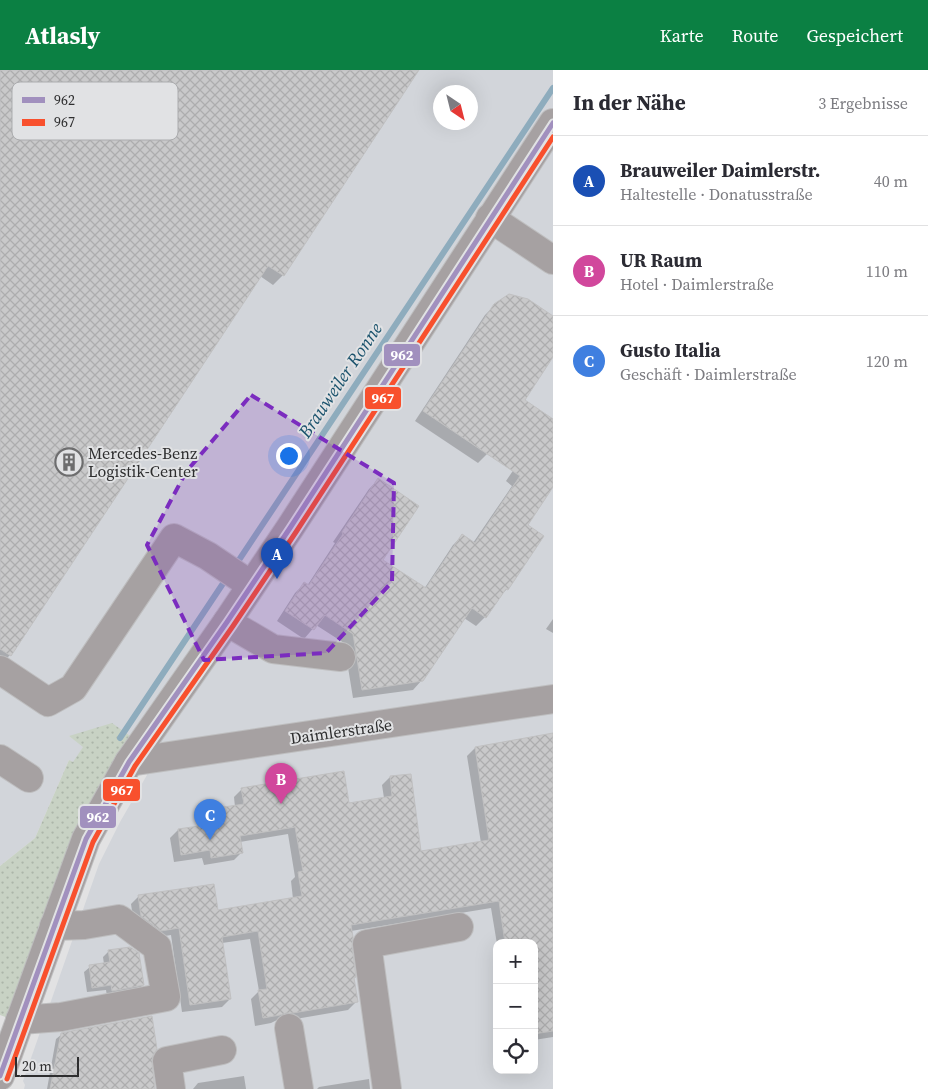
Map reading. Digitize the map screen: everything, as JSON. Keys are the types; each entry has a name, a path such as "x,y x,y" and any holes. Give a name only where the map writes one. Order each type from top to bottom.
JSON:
{"street":[{"path":"0,1076 86,839 129,762 227,622 234,573 290,528 490,218 553,124"},
{"path":"490,218 553,260"},
{"path":"0,670 48,702 73,688 174,538 234,573"},
{"path":"227,622 273,648 341,657"},
{"name":"Daimlerstraße","path":"129,762 553,699"},
{"path":"0,759 29,778"},
{"path":"20,1020 61,1017 166,998 157,947 120,919 84,925 54,926"},
{"path":"387,1089 367,944 459,927"},
{"path":"289,1028 300,1089"},
{"path":"172,1089 167,1061 222,1050"}],"highlighted area":[{"path":"251,395 394,483 392,582 326,653 204,660 147,545 186,472"}],"shaded area":[{"path":"0,70 553,70 553,1089 24,1089 23,1081 99,864 147,775 133,738 69,736 84,746 73,763 69,760 35,838 0,866"}],"green space":[{"path":"112,723 133,738 11,1019 0,1015 0,866 35,838 69,760 73,762 83,747 69,736"}],"building":[{"name":"Mercedes-Benz Logistik-Center","path":"0,70 419,70 284,276 268,266 11,656 0,649"},
{"path":"509,294 528,299 553,316 553,357 525,400 553,419 553,487 528,525 544,536 508,590 506,589 486,618 472,608 423,681 362,690 353,634 325,615 314,630 285,611 304,582 309,585 378,478 419,506 383,560 426,588 462,534 475,543 520,476 423,411 494,304"},
{"path":"553,733 553,1031 538,1033 538,939 504,939 499,901 351,925 356,977 354,978 358,1002 263,1018 258,990 267,989 258,931 222,937 231,999 190,1005 179,928 161,931 141,916 138,895 214,884 218,910 302,896 298,872 303,871 295,827 240,836 243,853 211,858 210,850 181,855 178,829 206,825 204,810 244,804 241,788 344,771 349,803 392,796 390,776 411,774 421,851 489,840 475,747"},
{"path":"130,947 139,953 144,985 112,991 111,985 92,988 89,965 110,962 108,950"},
{"path":"152,1016 157,1049 153,1055 152,1063 155,1089 50,1089 61,1033"}],"waterway":[{"name":"Brauweiler Ronne","path":"235,566 553,88"},
{"name":"Brauweiler Ronne","path":"120,738 228,576"}],"transit line":[{"name":"962","path":"0,1076 86,839 129,762 290,528 553,123"},
{"name":"967","path":"7,1079 93,842 135,766 296,532 553,137"}],"place":[{"name":"Mercedes-Benz Logistik-Center","path":"69,462"},
{"name":"Brauweiler Daimlerstr.","path":"277,579"},
{"name":"UR Raum","path":"281,804"},
{"name":"Gusto Italia","path":"210,840"}]}
